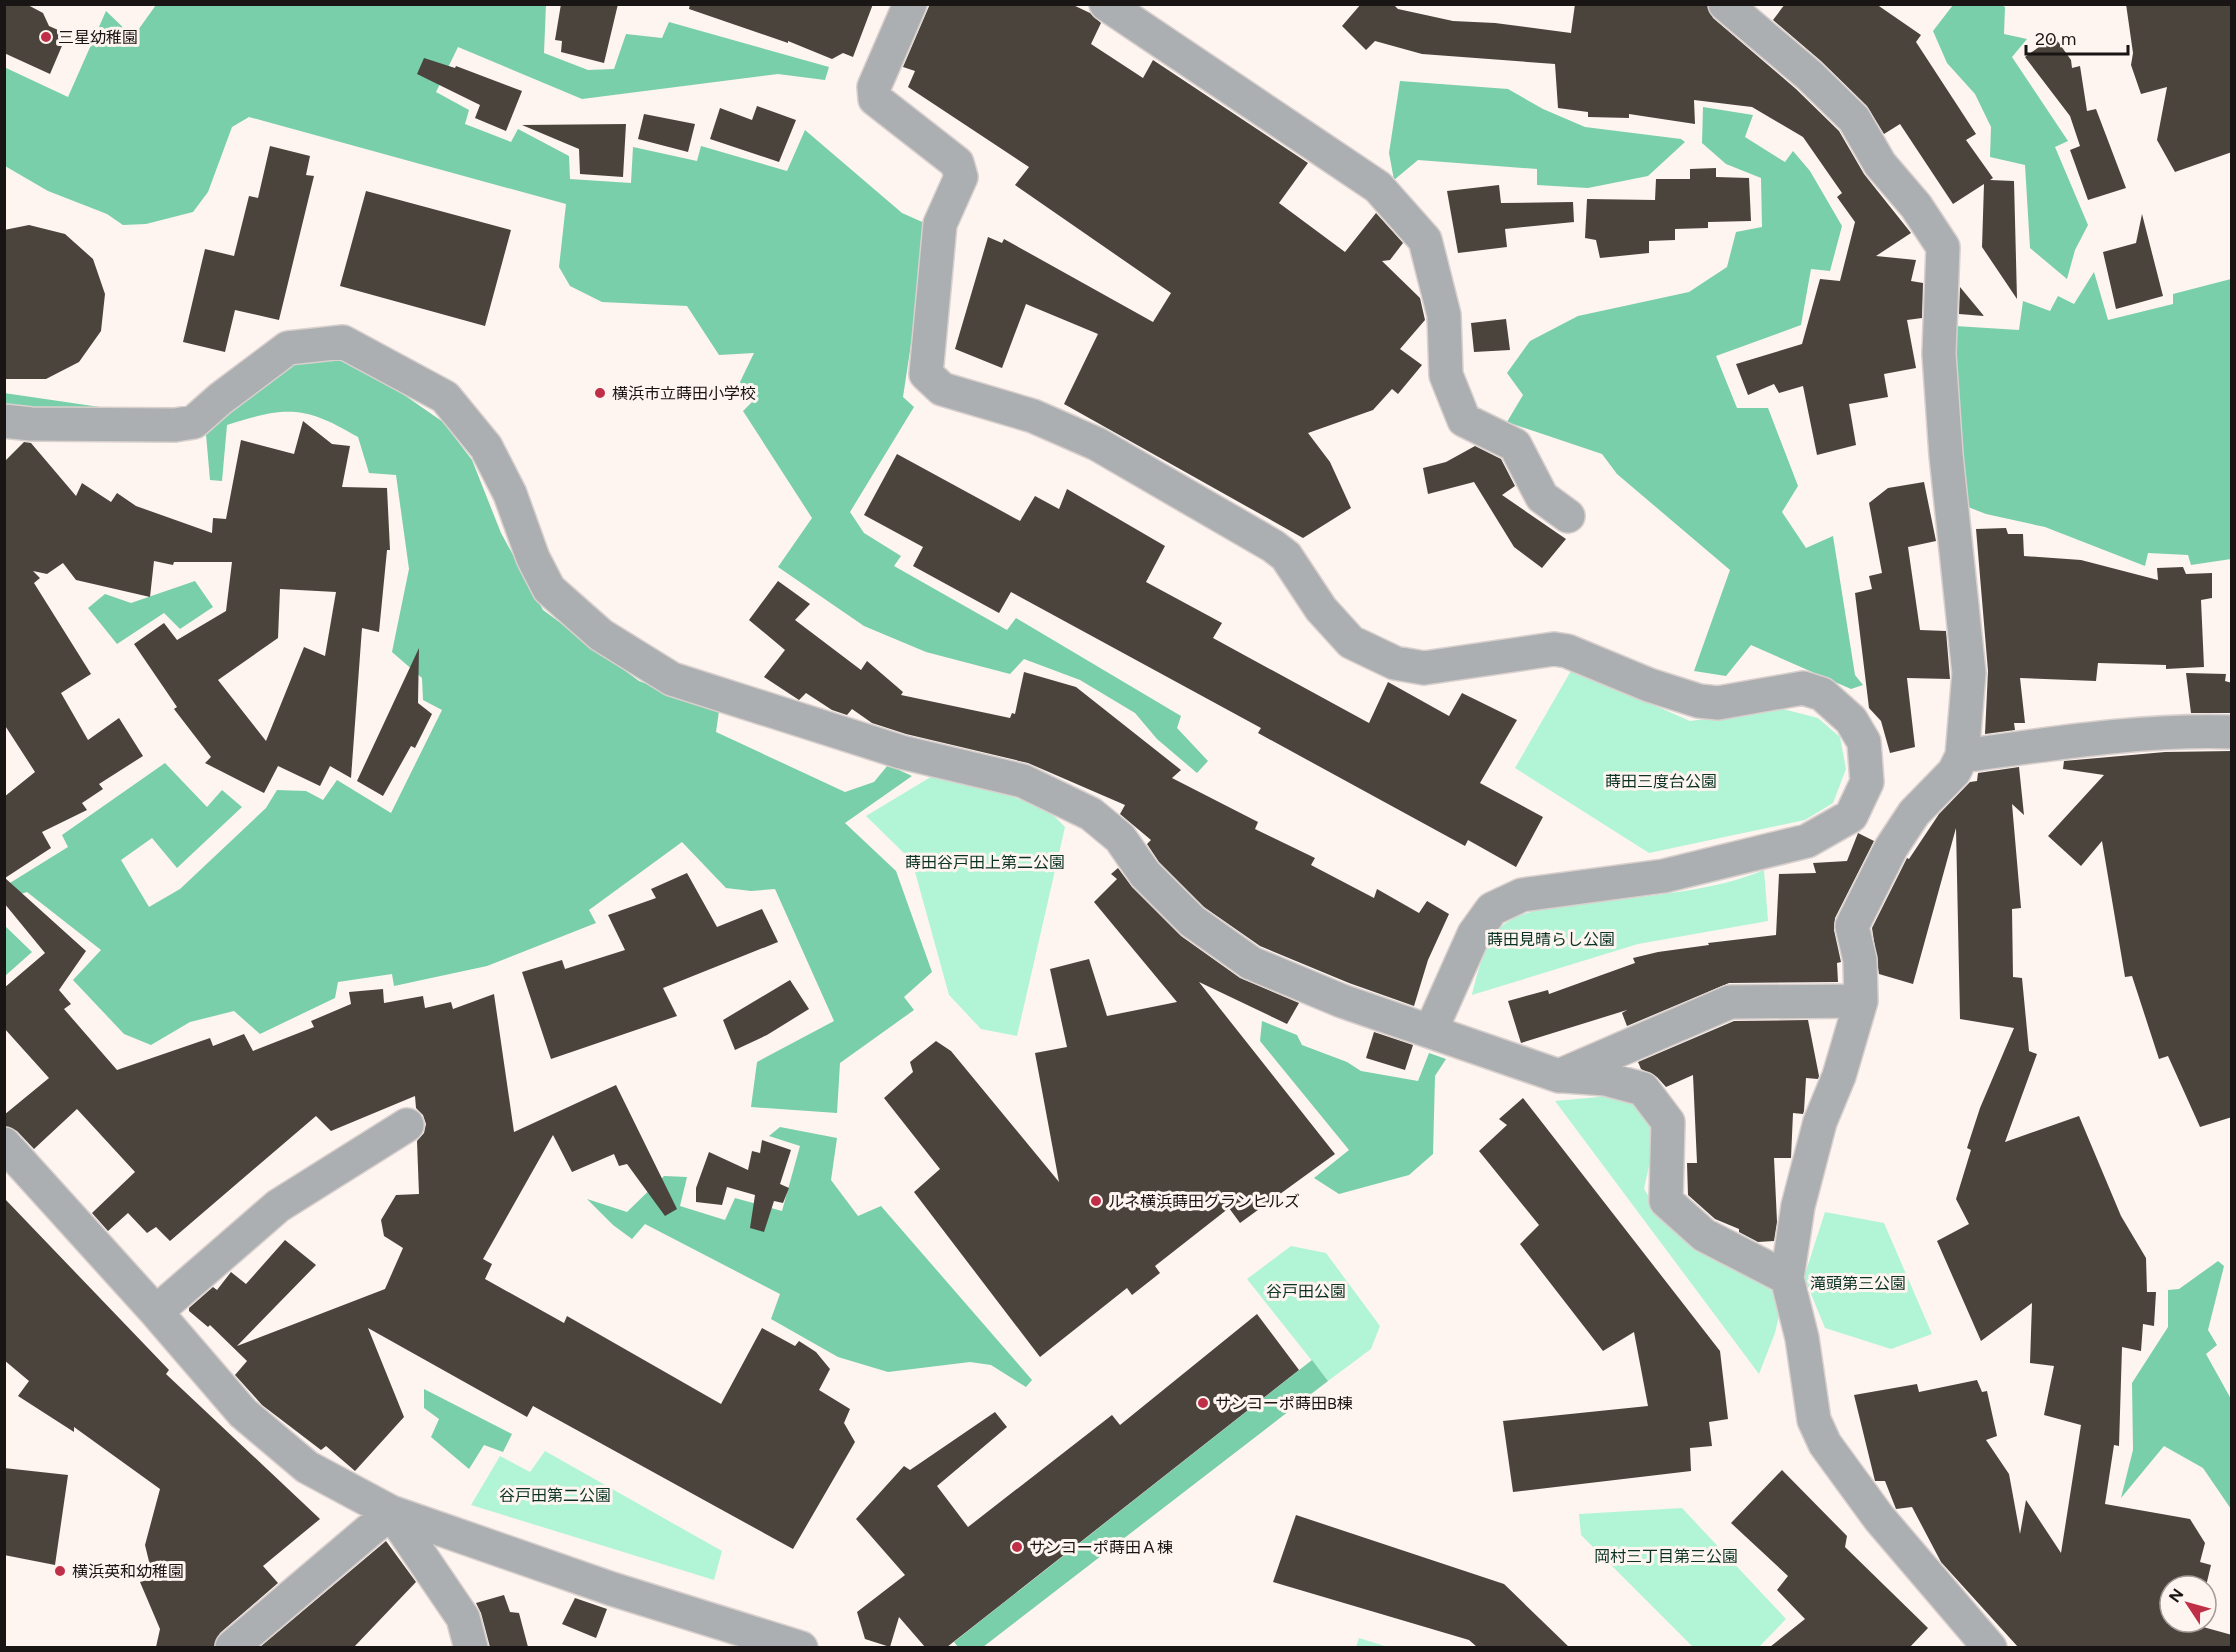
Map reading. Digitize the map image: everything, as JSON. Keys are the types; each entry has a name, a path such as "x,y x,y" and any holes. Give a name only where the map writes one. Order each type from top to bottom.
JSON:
{"street":[{"path":"910,4 874,87 875,99 957,163 961,177 940,224 927,375 942,389 1033,416 1097,444 1273,546 1286,556 1321,609 1351,642 1395,663 1424,668 1554,649 1567,651 1649,685 1699,701 1718,703 1803,688 1822,693 1851,720 1864,742 1868,782 1851,816 1807,842 1664,876 1522,895 1492,909 1474,934 1431,1030"},
{"path":"1106,4 1378,187 1425,240 1444,315 1446,375 1464,420 1515,445 1542,497 1568,516"},
{"path":"1725,4 1809,75 1854,119 1880,164 1916,206 1943,247 1939,354 1946,455 1969,674 1962,756 1954,772 1914,813 1891,848 1852,926 1860,960 1861,1001 1839,1076 1820,1122 1798,1206 1787,1278 1802,1338 1814,1419 1825,1444 1879,1518 1990,1647"},
{"path":"4,422 163,425 194,422 220,399 288,348 343,342 445,397 486,447 510,494 533,558 549,588 601,635 672,679 901,752 1023,781 1091,814 1120,838 1145,874 1192,921 1251,963 1342,1001 1559,1076 1606,1079 1643,1089 1668,1122 1666,1201 1704,1235 1787,1278"},
{"path":"1962,756 2128,735 2196,731 2232,732"},
{"path":"1559,1076 1730,1002 1861,1001"},
{"path":"156,1312 278,1206 407,1125"},
{"path":"4,1144 156,1312 243,1413 307,1467 391,1512 612,1589 801,1647"},
{"path":"232,1647 391,1512"},
{"path":"391,1512 463,1618 471,1647"}],"green space":[{"path":"546,4 544,53 588,70 614,69 626,34 662,38 669,22 829,67 825,80 778,74 582,99 458,47 436,92 469,110 465,124 511,142 518,129 569,156 570,179 631,183 633,147 697,161 701,146 787,171 805,130 902,213 929,225 903,397 914,407 850,512 864,533 901,556 894,566 1007,630 1016,618 1181,716 1177,728 1208,761 1197,773 1157,739 1135,713 1080,680 1024,659 1010,674 926,652 864,626 778,567 812,518 743,411 752,402 740,382 754,353 719,355 687,306 602,302 570,286 559,267 566,204 249,117 232,127 208,192 193,212 146,224 123,225 107,214 48,191 5,166 4,67 68,97 106,11 133,37 156,5"},
{"path":"1999,4 2005,7 2004,34 2027,39 2012,57 2068,141 2055,147 2088,225 2075,250 2067,279 2030,248 2025,165 1990,157 1991,127 1975,94 1947,63 1933,31 1953,5"},
{"path":"1400,81 1508,89 1543,109 1585,127 1681,139 1685,142 1648,176 1588,188 1537,185 1537,169 1418,160 1394,180 1389,153"},
{"path":"1703,107 1753,115 1745,137 1785,162 1793,151 1810,171 1842,226 1830,271 1811,269 1801,325 1716,356 1737,408 1768,408 1798,486 1782,512 1806,548 1833,536 1855,675 1863,685 1851,689 1751,645 1726,676 1694,671 1730,570 1617,474 1602,454 1507,422 1523,395 1507,373 1530,341 1578,316 1689,292 1727,267 1736,232 1762,227 1761,178 1726,164 1702,143"},
{"path":"2094,272 2108,320 2173,304 2173,294 2231,279 2231,559 2191,565 2188,555 2148,553 2145,566 2045,527 1986,514 1963,505 1955,326 2019,330 2023,301 2050,311 2058,296 2074,304"},
{"path":"323,353 374,374 443,422 472,460 501,533 543,610 639,681 719,711 716,732 845,792 874,782 888,765 912,776 845,823 896,871 932,972 904,997 914,1010 840,1063 837,1113 751,1107 757,1062 834,1021 775,889 751,891 726,888 682,842 589,910 596,923 487,966 394,986 392,974 338,982 335,998 260,1034 234,1011 190,1022 151,1045 124,1034 73,980 101,950 27,892 7,898 5,886 68,847 62,835 165,763 207,807 222,790 242,807 177,868 152,838 121,860 149,907 180,889 266,808 277,790 306,791 323,800 337,780 391,813 442,710 423,700 422,678 392,652 409,569 396,475 369,473 358,437 308,414 280,412 227,425 222,481 210,480 205,423 292,357"},
{"path":"4,393 120,410 5,412"},
{"path":"195,581 213,607 180,629 164,613 117,644 88,608 105,594 131,603"},
{"name":"蒔田三度台公園","path":"1572,669 1690,721 1783,709 1818,718 1840,737 1846,769 1833,803 1805,820 1649,853 1515,768"},
{"name":"蒔田谷戸田上第二公園","path":"939,772 1046,808 1065,827 1017,1036 981,1029 949,995 912,861 866,816"},
{"name":"蒔田見晴らし公園","path":"1764,870 1768,921 1638,944 1472,995 1480,966 1493,937 1506,923 1526,913 1704,888"},
{"path":"4,925 32,952 5,976 4,976"},
{"path":"1262,1021 1297,1035 1302,1045 1347,1062 1361,1071 1418,1081 1429,1053 1446,1059 1435,1076 1433,1154 1409,1175 1339,1194 1314,1178 1349,1150 1260,1041"},
{"path":"1609,1096 1636,1102 1645,1109 1650,1119 1651,1155 1644,1189 1664,1221 1692,1248 1775,1288 1781,1307 1775,1333 1759,1374 1555,1101"},
{"path":"780,1127 837,1138 831,1180 858,1216 881,1206 1032,1380 1026,1387 991,1365 970,1362 888,1372 838,1357 771,1319 780,1294 645,1224 632,1239 613,1225 587,1199 627,1212 664,1176 687,1177 680,1206 725,1220 735,1198 782,1211 800,1146 769,1136"},
{"name":"滝頭第三公園","path":"1825,1212 1884,1223 1932,1334 1891,1349 1825,1328 1804,1277"},
{"name":"谷戸田公園","path":"1291,1246 1326,1253 1380,1326 1371,1349 1328,1381 1247,1279"},
{"path":"2218,1261 2224,1266 2208,1330 2217,1345 2206,1354 2231,1399 2231,1509 2203,1468 2164,1446 2121,1498 2133,1450 2132,1383 2168,1327 2168,1290 2179,1289"},
{"path":"1312,1360 1328,1381 983,1647 958,1647 954,1642"},
{"path":"424,1389 512,1434 503,1452 484,1445 469,1469 431,1437 439,1419 424,1408"},
{"name":"谷戸田第二公園","path":"545,1451 722,1551 714,1580 471,1505 500,1456 530,1472"},
{"name":"岡村三丁目第三公園","path":"1682,1508 1786,1619 1759,1647 1693,1647 1581,1535 1579,1514"},
{"path":"1359,1638 1388,1647 1356,1647"}],"building":[{"path":"4,4 26,4 43,13 49,26 67,34 50,74 4,53"},
{"path":"561,4 618,4 604,63 561,52 562,41 555,40"},
{"path":"690,4 873,4 853,57 843,53 832,59 788,41 788,43 689,9"},
{"path":"930,4 1071,4 1090,13 1101,23 1091,44 1143,78 1153,60 1308,163 1279,203 1345,252 1376,213 1403,243 1390,260 1382,261 1420,298 1425,320 1400,349 1422,365 1398,394 1392,389 1373,410 1308,433 1330,462 1351,508 1303,538 1064,404 1098,334 1026,304 1002,368 955,349 988,237 1002,243 1004,239 1153,322 1171,293 1015,185 1029,167 908,87 915,71 903,67"},
{"path":"1361,4 1393,4 1398,9 1453,21 1495,23 1571,33 1575,4 1707,4 1713,18 1796,89 1839,131 1864,174 1911,233 1876,256 1916,260 1911,281 1923,283 1922,318 1907,320 1916,368 1884,374 1888,397 1849,404 1856,445 1817,455 1803,386 1779,393 1774,384 1748,395 1736,364 1802,344 1820,279 1840,281 1855,222 1837,197 1842,193 1803,137 1752,107 1694,100 1695,124 1629,114 1629,118 1588,117 1588,112 1558,108 1555,64 1422,54 1375,41 1366,50 1342,26"},
{"path":"1785,4 1876,4 1921,35 1916,42 1976,134 1966,140 1993,178 1990,180 2014,181 2017,299 1982,247 1984,184 1953,204 1900,124 1884,134 1867,106 1821,61 1773,20"},
{"path":"2126,4 2232,4 2232,152 2175,172 2157,140 2167,87 2141,94 2131,65 2133,53"},
{"path":"2054,36 2071,60 2072,68 2080,66 2087,111 2096,109 2126,188 2088,200 2070,150 2080,146 2070,116 2025,57"},
{"path":"424,58 455,68 456,66 522,91 506,131 475,118 480,105 417,74"},
{"path":"757,106 796,120 779,162 710,139 720,108 752,120"},
{"path":"644,114 695,124 688,152 638,139"},
{"path":"626,124 623,177 580,174 579,149 522,125"},
{"path":"270,146 310,156 306,175 314,176 279,320 235,310 225,352 183,342 205,249 234,256 249,196 258,198"},
{"path":"1716,168 1716,177 1749,178 1751,221 1708,222 1708,228 1675,229 1675,240 1649,241 1649,253 1600,258 1596,240 1585,238 1587,199 1655,200 1656,179 1690,179 1690,169"},
{"path":"1499,185 1501,203 1573,202 1574,222 1505,229 1507,247 1458,253 1447,191"},
{"path":"366,191 511,230 485,326 340,286"},
{"path":"2142,214 2163,296 2116,309 2103,252 2136,243"},
{"path":"29,225 65,234 93,259 105,294 101,331 79,362 46,379 4,379 4,230"},
{"path":"1960,287 1984,316 1959,314"},
{"path":"1506,319 1510,350 1474,352 1471,323"},
{"path":"303,421 332,444 350,446 342,487 387,488 390,550 387,550 379,632 362,628 351,778 330,766 320,786 278,766 264,793 205,763 211,757 174,709 177,707 134,644 164,623 177,640 226,611 232,562 174,562 173,565 154,561 150,597 76,580 63,563 47,574 33,571 40,578 34,583 91,674 61,693 88,740 119,718 143,756 99,784 103,789 82,803 87,810 42,832 51,848 5,878 86,951 59,990 71,1004 64,1009 117,1070 210,1038 213,1046 244,1034 253,1051 314,1027 311,1021 351,1004 349,992 383,989 384,1003 423,996 425,1008 451,1002 453,1009 494,994 514,1132 616,1085 677,1209 665,1216 627,1164 619,1166 614,1154 572,1172 553,1135 483,1259 492,1264 485,1279 564,1323 567,1316 721,1404 762,1328 795,1346 799,1341 816,1352 830,1369 819,1390 850,1409 844,1423 855,1442 793,1549 533,1406 527,1417 368,1328 404,1417 355,1471 326,1446 321,1450 262,1405 235,1375 247,1361 210,1325 208,1327 189,1311 189,1308 213,1287 217,1290 231,1272 246,1284 285,1240 316,1265 237,1346 385,1289 403,1248 384,1236 381,1220 396,1195 419,1194 417,1141 424,1133 426,1124 423,1115 416,1108 415,1096 331,1131 316,1116 170,1241 156,1227 147,1233 128,1213 108,1231 92,1213 135,1172 77,1109 34,1149 17,1131 4,1126 4,1115 49,1078 4,1028 4,988 45,953 4,903 4,797 35,772 4,724 4,462 24,442 31,443 76,496 82,483 111,502 117,493 136,506 212,533 213,518 226,519 241,440 294,454","holes":["280,589 336,592 325,656 304,647 266,741 218,680 278,638"]},
{"path":"1475,446 1501,459 1515,486 1502,495 1566,539 1542,568 1514,547 1474,482 1428,494 1423,468 1446,462"},
{"path":"897,454 1020,521 1035,496 1059,509 1067,489 1165,546 1146,582 1222,623 1213,638 1369,723 1388,682 1449,716 1462,693 1517,720 1480,783 1543,817 1516,867 1468,840 1465,846 1258,733 1261,728 1011,592 999,613 913,566 923,547 864,515"},
{"path":"1924,482 1936,541 1908,547 1920,630 1946,631 1950,679 1907,678 1915,747 1890,753 1881,721 1869,708 1855,593 1872,589 1869,576 1882,573 1869,503 1888,488"},
{"path":"2006,528 2008,534 2023,534 2024,556 2081,560 2158,580 2157,568 2183,567 2186,574 2212,573 2212,598 2201,600 2204,667 2166,669 2166,665 2098,663 2096,681 2020,678 2025,723 2014,723 2015,730 1985,734 1988,671 1976,529"},
{"path":"778,581 810,604 795,620 861,670 867,661 903,692 901,695 1010,718 1012,713 1015,714 1024,672 1076,687 1181,770 1172,778 1258,822 1255,829 1315,858 1311,865 1374,898 1377,889 1419,913 1427,901 1449,914 1428,960 1414,1006 1349,983 1260,946 1204,907 1159,862 1147,844 1151,840 1120,814 1125,805 1028,763 906,734 872,723 852,709 847,715 832,710 806,693 799,700 764,677 785,650 749,620"},
{"path":"419,648 418,703 432,714 415,748 411,746 383,796 357,781"},
{"path":"2186,673 2226,674 2225,681 2232,683 2232,713 2191,713"},
{"path":"2232,751 2232,1117 2200,1127 2168,1056 2159,1059 2132,976 2125,977 2102,841 2081,866 2048,836 2104,775 2063,769 2064,761 2165,752"},
{"path":"2019,767 2024,815 2012,804 2021,908 2012,909 2013,977 2022,978 2029,1051 2037,1054 2005,1142 2079,1116 2121,1216 2146,1258 2147,1292 2156,1292 2154,1326 2143,1324 2141,1351 2122,1347 2119,1446 2114,1445 2105,1504 2190,1519 2205,1543 2200,1562 2211,1565 2209,1574 2158,1574 2158,1634 2218,1634 2218,1631 2232,1635 2232,1647 2018,1647 1941,1562 1912,1507 1896,1509 1885,1481 1875,1481 1854,1395 1917,1384 1919,1392 1977,1380 1982,1392 1987,1391 1997,1436 1986,1440 2009,1474 2020,1534 2026,1500 2061,1553 2081,1425 2044,1415 2054,1366 2030,1363 2032,1303 1981,1341 1937,1241 1969,1224 1956,1199 1971,1150 1967,1148 1980,1108 2014,1028 1960,1019 1956,828 1913,984 1879,974 1872,928 1907,858 1909,859 1939,814 1970,782 1977,781 1978,773"},
{"path":"1858,833 1874,841 1835,918 1834,930 1841,962 1837,963 1838,982 1729,983 1627,1026 1622,1013 1627,1010 1521,1043 1508,1001 1548,990 1549,994 1635,963 1633,958 1709,945 1708,943 1776,935 1779,874 1816,873 1813,863 1847,861"},
{"name":"ルネ横浜蒔田グランヒルズ","path":"1118,868 1132,887 1181,936 1240,978 1299,1003 1287,1024 1199,982 1335,1154 1240,1223 1229,1208 1155,1266 1160,1273 1132,1295 1127,1288 1040,1357 914,1192 940,1169 884,1098 913,1072 910,1062 936,1041 951,1051 1059,1182 1035,1053 1067,1047 1050,969 1089,959 1107,1016 1177,1002 1094,902 1117,879 1111,874"},
{"path":"687,873 717,927 762,909 778,942 663,988 677,1016 551,1059 522,972 562,960 565,969 625,950 608,915 656,898 651,889"},
{"path":"790,980 809,1009 767,1035 735,1050 723,1020"},
{"path":"1808,1020 1819,1076 1818,1079 1806,1078 1803,1114 1793,1113 1791,1158 1774,1158 1777,1222 1774,1241 1758,1242 1739,1232 1739,1229 1715,1219 1688,1195 1687,1163 1697,1163 1693,1075 1666,1087 1657,1077 1641,1069 1638,1062 1734,1021"},
{"path":"1374,1032 1413,1045 1405,1070 1366,1058"},
{"path":"1523,1098 1720,1351 1728,1419 1709,1422 1712,1446 1690,1448 1691,1471 1513,1492 1503,1421 1648,1406 1634,1332 1603,1351 1520,1244 1539,1225 1479,1151 1507,1125 1499,1119"},
{"path":"762,1140 791,1150 780,1184 789,1188 783,1203 774,1201 764,1232 750,1228 755,1195 727,1187 722,1205 696,1202 696,1188 709,1152 748,1170 752,1151 760,1153"},
{"path":"4,1198 169,1370 166,1374 320,1519 263,1566 278,1583 220,1633 214,1647 156,1647 160,1629 140,1582 153,1578 145,1545 160,1489 74,1427 74,1432 18,1396 29,1381 4,1360"},
{"path":"1257,1314 1299,1370 947,1647 925,1647 899,1617 890,1647 865,1639 857,1612 905,1575 856,1519 904,1466 910,1470 995,1412 1007,1427 937,1486 968,1527 1112,1415 1120,1425"},
{"path":"4,1468 68,1475 55,1565 4,1555"},
{"path":"1782,1470 1847,1536 1845,1547 1928,1628 1910,1647 1770,1647 1805,1619 1777,1590 1788,1576 1731,1523"},
{"path":"1296,1515 1504,1584 1569,1647 1477,1647 1469,1640 1273,1582"},
{"path":"386,1541 416,1582 354,1647 260,1647"},
{"path":"504,1595 510,1612 519,1613 528,1647 490,1647 476,1603"},
{"path":"575,1598 607,1609 596,1638 562,1624"}],"place":[{"name":"三星幼稚園","path":"46,37"},
{"name":"横浜市立蒔田小学校","path":"600,393"},
{"name":"ルネ横浜蒔田グランヒルズ","path":"1096,1201"},
{"name":"サンコーポ蒔田B棟","path":"1203,1403"},
{"name":"サンコーポ蒔田Ａ棟","path":"1017,1547"},
{"name":"横浜英和幼稚園","path":"60,1571"}]}
